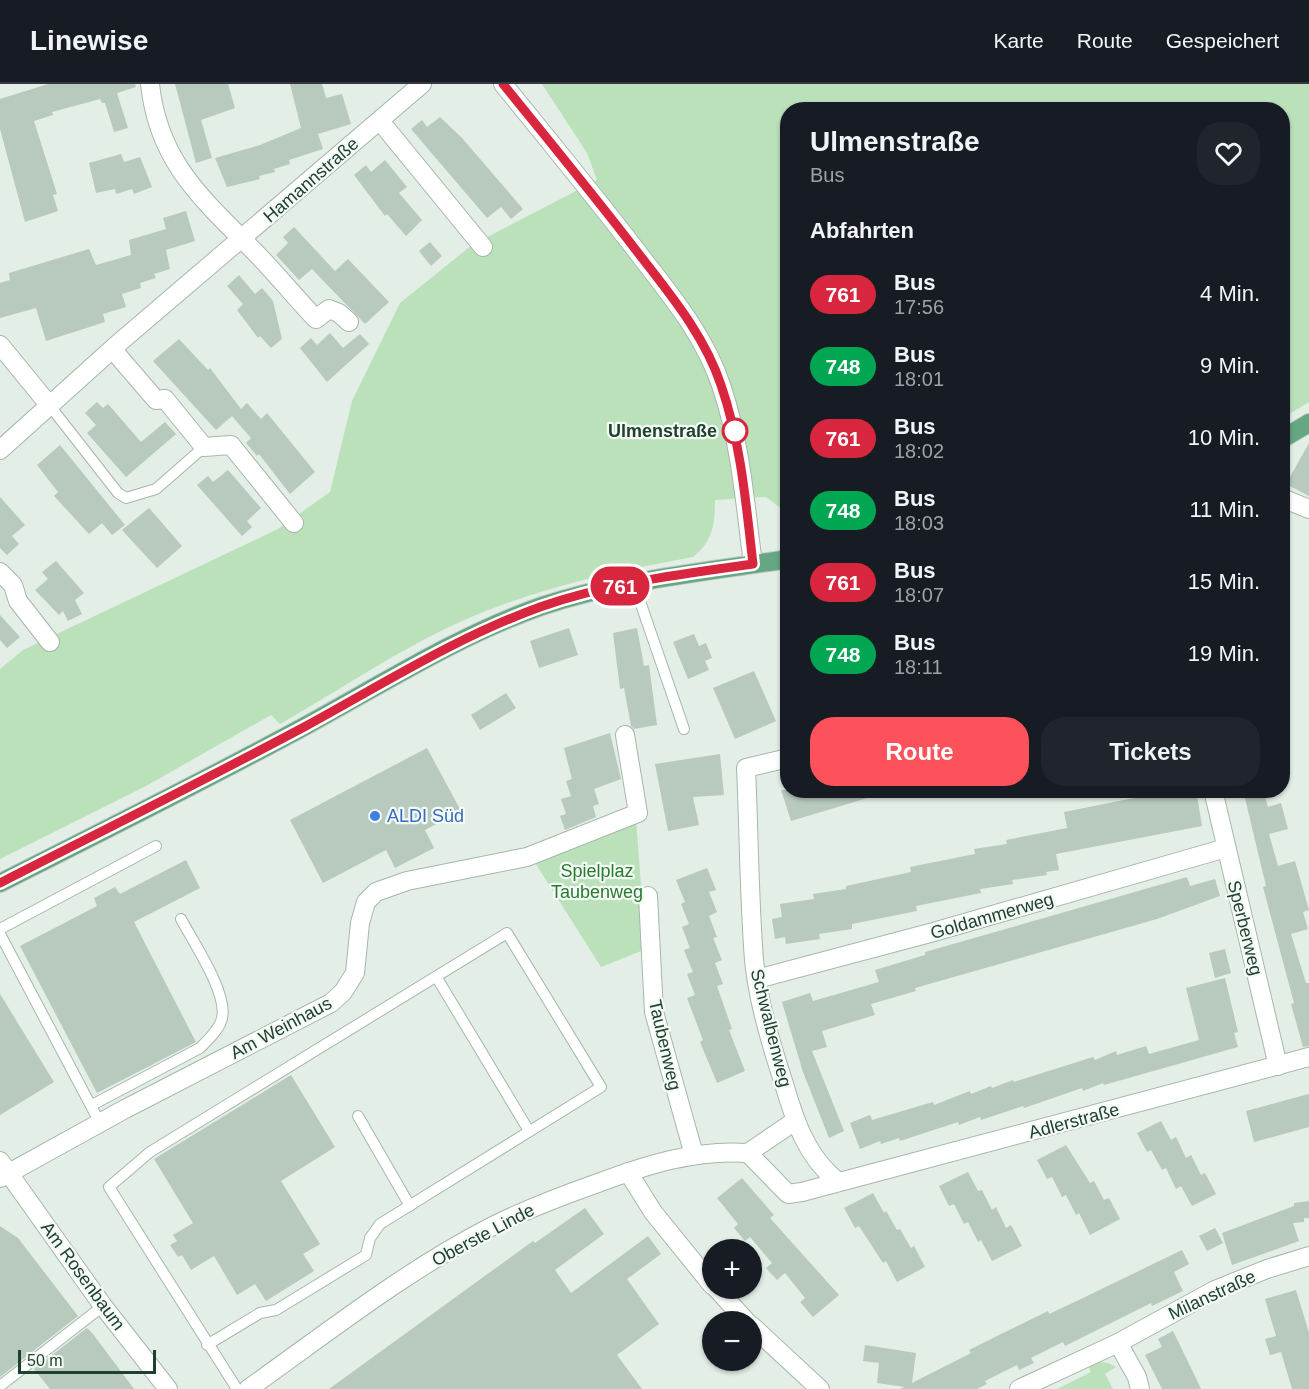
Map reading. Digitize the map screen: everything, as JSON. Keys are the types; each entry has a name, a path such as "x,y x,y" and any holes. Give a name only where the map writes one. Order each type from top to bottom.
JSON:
{"main road":[{"path":"1290,434 1309,423"},
{"path":"0,883 308,725 452,644 542,607 634,584 780,560"}],"street":[{"path":"150,84 155,119 165,146 190,187 316,319 329,309 339,313 349,322"},
{"name":"Hamannstraße","path":"0,450 422,84"},
{"path":"503,84 621,230 677,303 702,342 721,384 735,433 753,564"},
{"path":"380,121 483,247"},
{"path":"0,345 50,406"},
{"path":"113,350 156,400 165,399 204,447 231,445 294,524"},
{"path":"1290,501 1309,509"},
{"path":"0,572 13,585 18,601 50,642"},
{"name":"Am Weinhaus","path":"3,1171 331,1003 343,992 355,973 360,922 366,902 376,892 407,881 527,857 638,813 625,735"},
{"name":"Schwalbenweg","path":"780,760 746,768 757,979 795,1120"},
{"name":"Sperberweg","path":"1215,798 1278,1066"},
{"name":"Goldammerweg","path":"757,979 920,936 1226,848"},
{"name":"Taubenweg","path":"648,896 654,1012 694,1155"},
{"name":"Adlerstraße","path":"748,1153 788,1194 802,1192 1309,1057"},
{"path":"748,1153 795,1120 811,1155 821,1168 837,1182"},
{"name":"Oberste Linde","path":"248,1389 414,1272 488,1229 521,1213 628,1172 718,1151 748,1153"},
{"name":"Am Rosenbaum","path":"3,1171 168,1389"},
{"path":"628,1172 653,1212 702,1273"},
{"name":"Milanstraße","path":"1019,1389 1118,1343 1215,1290 1266,1269 1309,1256"},
{"path":"726,1299 737,1311"},
{"path":"762,1335 820,1389"},
{"path":"1118,1343 1137,1377 1140,1389"}],"lane":[{"path":"50,406 118,493 126,498 156,489 204,447"},
{"path":"634,584 684,729"},
{"path":"0,929 156,846"},
{"path":"92,1105 200,1048 212,1036 222,1018 223,999 181,919"},
{"path":"207,1345 260,1313 276,1311 366,1255 370,1238 380,1224 601,1088 507,933 150,1152 109,1187 207,1345 237,1389"},
{"path":"0,934 100,1123"},
{"path":"437,978 529,1131"},
{"path":"358,1116 410,1206"},
{"path":"0,1386 104,1306"}],"green space":[{"path":"542,84 1309,84 1309,402 1290,414 1290,102 780,102 780,508 766,497 715,500 712,532 705,545 693,557 573,583 473,616 389,659 280,724 271,715 146,786 0,859 0,669 23,650 278,529 330,492 352,401 400,303 472,245 597,180 587,153"},
{"name":"Spielplaz Taubenweg","path":"636,820 646,949 601,967 534,861"},
{"path":"1098,1362 1116,1367 1105,1374 1113,1389 1057,1389 1091,1372 1088,1365"}],"building":[{"path":"48,84 135,84 136,87 117,93 128,128 114,132 105,103 102,103 100,99 52,112 53,115 34,121 57,194 53,195 58,211 25,222 0,129 0,99"},
{"path":"175,84 228,84 235,108 201,120 212,158 196,163"},
{"path":"290,84 322,84 326,98 342,94 351,124 318,134 323,149 289,160 290,164 274,169 275,172 259,176 260,179 227,187 215,158 260,145 301,128"},
{"path":"440,117 462,138 523,209 511,219 501,207 487,218 411,129 422,120 427,127"},
{"path":"121,154 124,162 140,157 152,187 134,194 132,189 116,194 115,189 96,193 89,163"},
{"path":"385,160 407,187 399,193 422,220 406,236 387,214 385,216 354,175 366,165 371,172"},
{"path":"186,211 195,241 166,250 170,269 154,274 156,278 140,283 141,288 122,294 126,307 103,314 105,322 46,341 36,308 0,318 0,283 10,280 9,273 89,249 96,265 131,255 129,240 166,229 163,218"},
{"path":"294,227 335,271 348,259 389,302 365,324 312,269 299,280 276,255 288,243 283,237"},
{"path":"430,242 442,256 431,266 419,251"},
{"path":"239,275 255,294 262,288 273,301 282,339 271,348 260,336 258,338 237,310 243,304 227,286"},
{"path":"330,333 343,348 360,334 369,344 327,382 300,348 311,338 317,345"},
{"path":"179,339 208,370 210,368 241,409 247,403 261,419 267,413 315,472 290,494 259,454 257,456 246,443 251,438 232,416 216,430 153,361"},
{"path":"97,402 103,408 108,404 141,442 165,422 176,434 126,477 87,433 96,425 85,413"},
{"path":"1309,443 1309,496 1290,486 1290,477"},
{"path":"60,445 125,525 112,535 102,523 89,534 54,496 58,492 37,465"},
{"path":"228,470 261,508 247,521 252,527 242,536 197,485 208,476 213,482"},
{"path":"0,497 25,525 12,536 19,544 7,555 0,548"},
{"path":"149,508 182,546 157,568 122,530"},
{"path":"56,561 84,593 75,600 82,614 68,621 63,611 59,615 35,590 48,579 42,572"},
{"path":"0,615 20,637 7,648 0,640"},
{"path":"569,628 578,655 539,668 530,641"},
{"path":"637,628 644,666 649,665 657,725 634,729 631,726 624,688 620,689 613,633"},
{"path":"694,634 699,646 706,643 712,658 705,661 709,670 688,679 673,642"},
{"path":"754,671 776,721 735,739 713,688"},
{"path":"506,693 516,708 480,730 471,715"},
{"path":"610,733 621,779 594,789 599,804 593,806 596,817 565,830 560,816 566,814 561,799 571,796 566,781 572,779 564,748"},
{"name":"ALDI Süd","path":"427,748 461,811 425,830 434,848 395,868 386,850 323,883 290,820"},
{"path":"720,754 724,795 693,797 699,825 668,831 655,764"},
{"path":"784,798 868,798 791,821"},
{"path":"1134,798 1197,798 1202,826 1056,854 1059,870 1046,872 1047,875 1012,880 1013,884 980,889 981,893 916,906 917,911 852,924 852,929 819,934 820,939 786,944 785,937 775,939 772,919 782,917 780,904 814,899 813,894 846,889 846,886 911,872 910,867 975,854 974,849 1007,844 1006,840 1067,828 1064,812"},
{"path":"1245,798 1265,798 1268,807 1281,803 1288,829 1269,834 1278,866 1295,861 1309,910 1303,912 1308,929 1291,934 1306,983 1309,983 1309,1046 1303,1047 1291,1004 1294,1003 1263,887 1266,886"},
{"path":"186,860 200,888 134,922 196,1042 97,1093 20,946 97,906 94,898 115,887 120,894"},
{"path":"707,868 716,890 709,892 717,912 709,916 717,937 713,938 722,960 715,963 723,984 717,986 732,1029 729,1030 745,1071 717,1083 700,1042 703,1040 687,998 695,995 687,974 693,972 684,950 690,948 682,927 689,924 681,904 685,902 676,880"},
{"path":"1187,877 1190,886 1215,879 1220,896 1157,919 915,988 916,991 871,1004 875,1015 822,1031 827,1047 812,1051 844,1131 829,1138 803,1072 782,1002 810,993 813,1001 879,982 875,970 925,955 925,952"},
{"path":"1225,949 1231,973 1215,978 1209,953"},
{"path":"1225,978 1238,1032 1234,1033 1238,1047 1104,1085 1103,1083 1083,1091 1082,1088 981,1120 980,1117 959,1125 958,1122 900,1141 899,1138 881,1144 880,1141 860,1149 850,1123 870,1115 872,1120 933,1102 934,1105 970,1091 971,1094 991,1086 992,1088 1013,1080 1014,1082 1093,1057 1095,1060 1116,1051 1117,1055 1146,1046 1149,1054 1199,1040 1186,988"},
{"path":"0,994 54,1082 0,1115"},
{"path":"291,1075 335,1147 281,1181 320,1244 303,1254 314,1271 266,1301 255,1284 237,1295 214,1256 191,1270 182,1255 178,1257 170,1245 177,1241 173,1235 193,1223 154,1159"},
{"path":"1309,1094 1309,1127 1254,1142 1246,1111"},
{"path":"1161,1121 1171,1140 1176,1137 1186,1158 1191,1155 1201,1175 1205,1173 1216,1194 1192,1206 1181,1186 1176,1189 1166,1168 1162,1170 1151,1150 1147,1152 1137,1133"},
{"path":"1066,1145 1090,1183 1094,1181 1104,1200 1109,1198 1120,1219 1090,1235 1079,1213 1076,1215 1066,1195 1062,1197 1052,1177 1047,1179 1037,1160"},
{"path":"968,1172 978,1191 982,1190 992,1210 996,1207 1006,1228 1011,1225 1022,1246 992,1261 981,1240 978,1242 968,1222 964,1224 954,1204 949,1206 939,1186"},
{"path":"742,1178 774,1215 770,1218 839,1295 813,1317 800,1302 805,1298 785,1273 777,1280 766,1268 772,1263 762,1251 762,1239 750,1237 743,1239 734,1228 738,1224 717,1198"},
{"path":"873,1193 897,1230 900,1229 911,1248 914,1246 925,1267 897,1282 886,1261 883,1263 859,1226 855,1228 844,1208"},
{"path":"1309,1201 1309,1218 1304,1218 1304,1222 1293,1223 1299,1241 1232,1265 1222,1233 1294,1206 1294,1203"},
{"path":"585,1208 604,1234 555,1270 571,1293 648,1236 661,1254 627,1279 659,1324 617,1355 642,1389 329,1389 533,1241 535,1243"},
{"path":"0,1226 18,1238 78,1316 0,1377"},
{"path":"1215,1228 1223,1243 1207,1251 1199,1236"},
{"path":"1182,1250 1189,1264 1174,1272 1183,1291 1152,1306 1151,1303 1065,1346 1063,1342 1031,1358 1034,1363 1019,1370 1017,1365 985,1381 987,1384 977,1389 900,1389 905,1387 877,1383 879,1363 863,1361 865,1345 916,1353 912,1383 971,1353 969,1350 1001,1334 1048,1311 1049,1314"},
{"path":"1296,1290 1309,1333 1309,1389 1292,1389 1281,1352 1270,1355 1265,1339 1276,1336 1265,1299"},
{"path":"87,1328 134,1389 50,1389 34,1369"},
{"path":"1173,1331 1201,1389 1162,1389 1145,1355 1162,1347 1158,1339"}],"bus line":[{"name":"761","path":"0,883 308,725 452,644 509,619 559,601 609,588 753,564 743,477 735,433 721,384 702,342 677,303 621,230 503,84"}],"place":[{"name":"Ulmenstraße","path":"735,431"},
{"name":"ALDI Süd","path":"375,816"}]}
